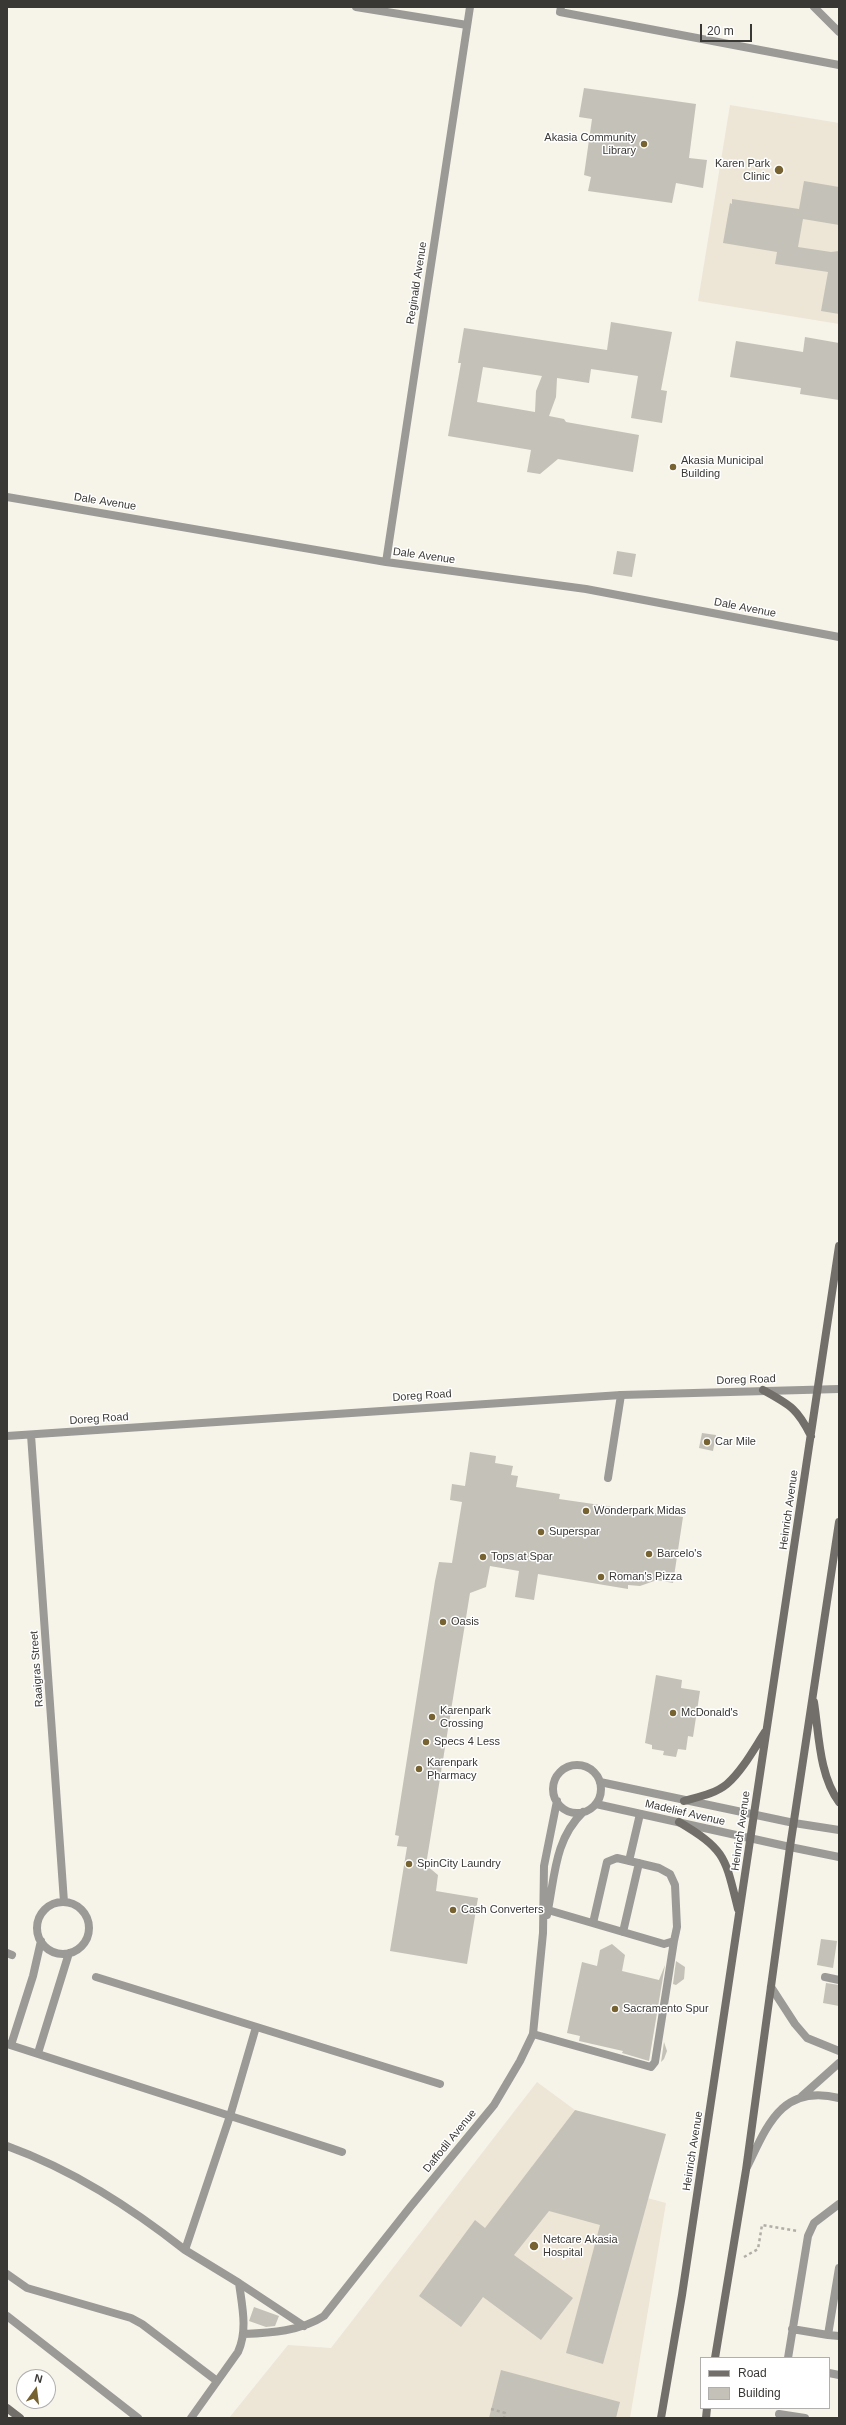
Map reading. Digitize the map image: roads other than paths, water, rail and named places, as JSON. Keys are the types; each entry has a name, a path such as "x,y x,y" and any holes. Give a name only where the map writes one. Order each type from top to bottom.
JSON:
{"street":[{"path":"356,7 467,25"},
{"name":"Reginald Avenue","path":"386,562 470,7"},
{"path":"561,7 560,12 839,64"},
{"path":"814,7 839,32"},
{"name":"Dale Avenue","path":"7,497 386,562 586,589 839,637"},
{"name":"Heinrich Avenue","path":"661,2418 682,2295 839,1246"},
{"name":"Doreg Road","path":"7,1436 621,1395 839,1389"},
{"path":"763,1390 790,1406 800,1415 811,1436"},
{"path":"608,1478 621,1395"},
{"name":"Raaigras Street","path":"31,1435 64,1902"},
{"path":"715,2357 746,2170 790,1847 839,1522"},
{"path":"813,1693 829,1786 839,1802"},
{"path":"684,1801 709,1794 726,1785 736,1774 767,1730"},
{"name":"Daffodil Avenue","path":"244,2334 268,2333 304,2326 324,2316 411,2206 494,2105 520,2061 533,2034 543,1933 544,1866 557,1801 554,1794 556,1779 567,1768 575,1766 590,1770 600,1782"},
{"path":"596,1804 601,1790 600,1782"},
{"name":"Madelief Avenue","path":"600,1782 684,1801 794,1823 839,1830"},
{"path":"557,1801 568,1811 583,1812"},
{"name":"Madelief Avenue","path":"596,1804 839,1857"},
{"name":"Daffodil Avenue","path":"543,1933 564,1836 572,1823 583,1812 596,1804"},
{"path":"629,1861 640,1814"},
{"path":"679,1822 704,1837 719,1851 728,1867 739,1914"},
{"path":"533,2034 646,2066 654,2065 677,1927 675,1885 670,1874 659,1868 639,1863 617,1858 610,1859 607,1862 593,1923"},
{"path":"623,1932 639,1863"},
{"path":"64,1902 81,1910 89,1926 84,1943 69,1953 53,1952 41,1941 38,1933 40,1918 50,1906 64,1902"},
{"path":"548,1910 664,1944 674,1941"},
{"path":"41,1941 33,1976 9,2044 342,2152"},
{"path":"38,2053 69,1953"},
{"path":"96,1977 440,2084"},
{"path":"826,1978 839,1980"},
{"path":"771,1987 807,2038 839,2050"},
{"path":"185,2250 230,2116 256,2027"},
{"path":"746,2170 765,2129 775,2116 802,2096 839,2063"},
{"path":"802,2096 817,2095 839,2098"},
{"path":"7,2146 84,2180 146,2219 185,2250 239,2283 304,2326"},
{"path":"788,2357 808,2236 814,2223 839,2204"},
{"path":"828,2334 838,2285 839,2268"},
{"path":"7,2274 27,2288 131,2318 142,2324 217,2381"},
{"path":"191,2418 238,2352 244,2334 239,2283"},
{"path":"7,2316 138,2418"},
{"path":"792,2329 839,2336"},
{"path":"7,2408 20,2418"},
{"path":"779,2413 805,2418"}],"place":[{"name":"Akasia Community Library","path":"644,144"},
{"name":"Karen Park Clinic","path":"779,170"},
{"name":"Akasia Municipal Building","path":"673,467"},
{"name":"Car Mile","path":"707,1442"},
{"name":"Wonderpark Midas","path":"586,1511"},
{"name":"Superspar","path":"541,1532"},
{"name":"Barcelo's","path":"649,1554"},
{"name":"Tops at Spar","path":"483,1557"},
{"name":"Roman's Pizza","path":"601,1577"},
{"name":"Oasis","path":"443,1622"},
{"name":"McDonald's","path":"673,1713"},
{"name":"Karenpark Crossing","path":"432,1717"},
{"name":"Specs 4 Less","path":"426,1742"},
{"name":"Karenpark Pharmacy","path":"419,1769"},
{"name":"SpinCity Laundry","path":"409,1864"},
{"name":"Cash Converters","path":"453,1910"},
{"name":"Sacramento Spur","path":"615,2009"},
{"name":"Netcare Akasia Hospital","path":"534,2246"}]}
